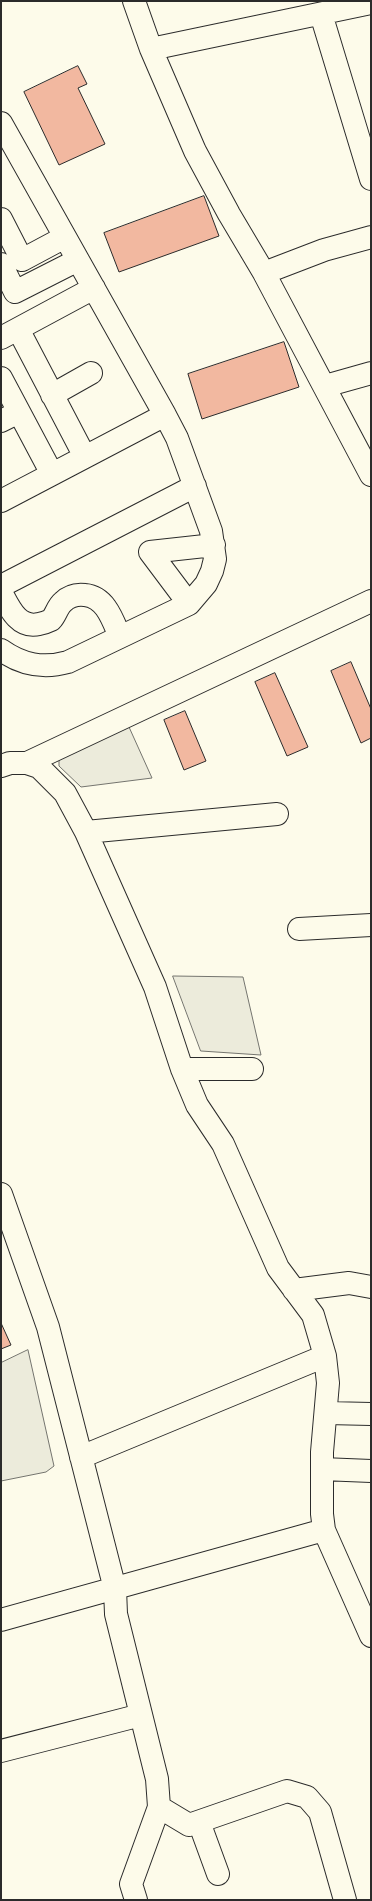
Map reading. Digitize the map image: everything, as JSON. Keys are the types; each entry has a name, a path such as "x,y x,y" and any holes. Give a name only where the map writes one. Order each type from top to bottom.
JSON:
{"street":[{"path":"134,1 151,49 195,151 229,214 264,272 371,475"},
{"path":"151,49 371,3"},
{"path":"321,14 371,179"},
{"path":"1,124 165,414 177,438 211,530 215,559 212,571 206,584 189,604 68,662 54,666 41,667 10,657 1,650"},
{"path":"1,220 22,260 65,237"},
{"path":"264,272 324,250 371,237"},
{"path":"1,264 15,292 78,260"},
{"path":"85,457 52,395 9,333 94,288"},
{"path":"52,395 92,373"},
{"path":"325,386 371,374"},
{"path":"1,378 10,417 52,474"},
{"path":"1,501 165,414"},
{"path":"1,586 195,486"},
{"path":"189,604 150,552 214,545"},
{"path":"1,592 14,616 20,621 35,625 49,621 61,603 67,599 80,594 89,595 96,598 108,610 120,637"},
{"path":"28,763 371,601"},
{"path":"1,766 10,763 28,763 39,767 64,793 86,832 155,987 182,1069 197,1105 223,1144 278,1268 313,1315 325,1356 328,1383 322,1469 322,1514 324,1530 371,1636"},
{"path":"86,832 277,814"},
{"path":"299,929 371,925"},
{"path":"182,1069 252,1069"},
{"path":"1,1194 48,1327 115,1588 116,1614 157,1779 159,1807 130,1884 136,1900"},
{"path":"294,1290 349,1283 371,1287"},
{"path":"81,1457 325,1356"},
{"path":"326,1414 371,1414"},
{"path":"322,1469 371,1471"},
{"path":"1,1620 324,1530"},
{"path":"1,1750 141,1715"},
{"path":"159,1807 189,1825 287,1791 307,1797 320,1812 345,1900"},
{"path":"199,1822 218,1874"}],"shaded area":[{"path":"129,727 152,778 81,787 59,766 59,758"},
{"path":"173,976 243,977 261,1055 201,1051"},
{"path":"28,1350 54,1466 46,1472 1,1481 1,1363"}],"building":[{"path":"78,66 87,84 78,88 105,144 59,165 24,92"},
{"path":"204,196 219,236 119,272 104,233"},
{"path":"284,342 299,387 202,419 188,374"},
{"path":"351,662 371,709 371,738 361,743 331,671"},
{"path":"275,673 308,747 287,756 255,682"},
{"path":"185,711 206,761 184,770 164,720"},
{"path":"1,1323 11,1345 1,1349"}]}
